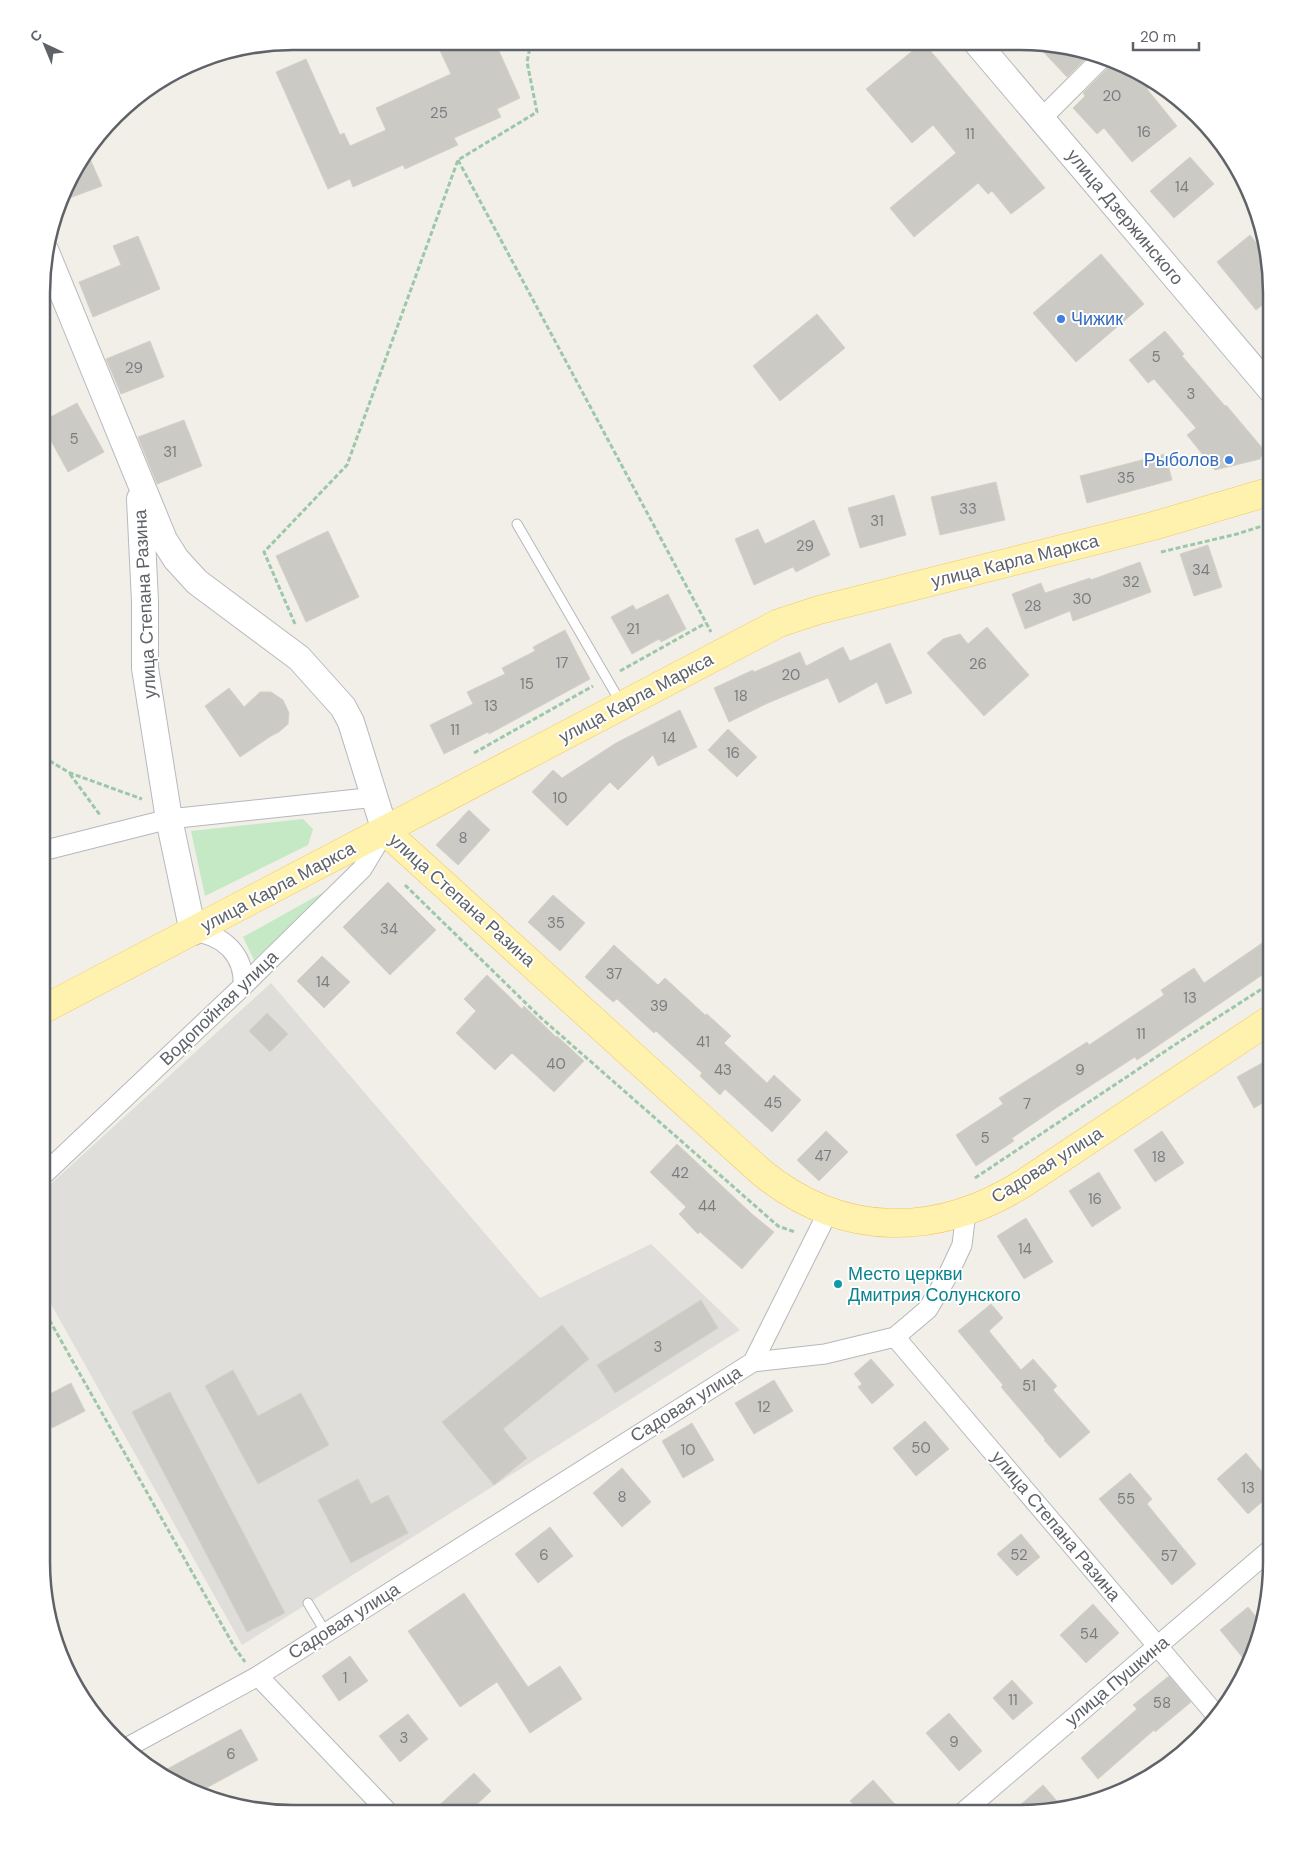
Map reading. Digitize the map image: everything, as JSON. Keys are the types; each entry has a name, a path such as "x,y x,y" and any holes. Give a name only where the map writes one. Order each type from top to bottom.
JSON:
{"main road":[{"name":"улица Карла Маркса","path":"50,1006 766,629 805,613 1143,529 1263,494"},
{"name":"улица Степана Разина","path":"385,830 761,1172 792,1195 828,1212"},
{"name":"Садовая улица","path":"828,1212 848,1218 887,1222 927,1220 966,1212 1008,1194 1263,1024"}],"street":[{"name":"улица Дзержинского","path":"983,50 1263,380"},
{"path":"1041,119 1098,63"},
{"name":"улица Степана Разина","path":"52,266 164,540 176,559 197,582 299,658 343,707 351,722 385,830"},
{"name":"улица Степана Разина","path":"140,483 145,601 145,668 169,819 193,932"},
{"path":"50,849 169,819 376,797"},
{"name":"Водопойная улица","path":"50,1168 243,986 362,869 385,830"},
{"path":"193,932 210,934 230,948 239,962 243,986"},
{"name":"Садовая улица","path":"132,1744 258,1676 753,1362 828,1212"},
{"path":"753,1362 825,1354 895,1338 928,1309 948,1275 962,1246 966,1212"},
{"name":"улица Степана Разина","path":"895,1338 1212,1711"},
{"name":"улица Пушкина","path":"972,1805 1263,1556"},
{"path":"258,1676 381,1805"}],"lane":[{"path":"517,524 623,705"},
{"path":"308,1603 326,1633"}],"path":[{"path":"298,630 264,552 347,465 458,160 537,112 527,62 530,50"},
{"path":"458,160 712,634"},
{"path":"612,676 706,624"},
{"path":"466,757 594,686"},
{"path":"50,761 70,773 145,800 137,805"},
{"path":"70,773 101,816"},
{"path":"970,1182 1176,1044 1263,989"},
{"path":"50,1321 234,1648 258,1676"}],"shaded area":[{"path":"271,983 540,1298 651,1244 740,1330 242,1645 50,1302 50,1185"}],"green space":[{"path":"303,819 313,829 308,845 205,896 191,831"},
{"path":"331,888 254,960 243,937"}],"building":[{"path":"440,50 499,50 520,98 497,109 501,117 454,138 458,145 405,169 403,165 353,187 350,179 328,189 276,72 306,59 340,135 344,133 350,146 386,130 376,108 451,74"},
{"path":"913,50 930,50 1045,188 1011,214 992,191 988,194 978,183 914,237 890,208 956,153 933,125 912,143 866,89"},
{"path":"1043,51 1085,59 1067,77"},
{"path":"1109,67 1113,68 1149,87 1147,89 1177,126 1132,162 1104,128 1097,134 1073,108 1085,96 1083,93"},
{"path":"1190,157 1214,184 1174,218 1150,191"},
{"path":"90,159 102,186 69,198"},
{"path":"1250,235 1258,245 1261,261 1263,304 1256,310 1217,262"},
{"path":"138,236 160,289 93,317 79,282 121,265 113,246"},
{"path":"1101,254 1144,304 1076,362 1033,313"},
{"path":"817,314 845,348 780,401 753,366"},
{"path":"1165,331 1184,354 1182,356 1263,449 1260,459 1215,470 1187,435 1196,428 1154,379 1148,383 1129,360"},
{"path":"150,341 164,377 121,394 106,359"},
{"path":"77,403 104,452 68,472 50,439 50,417"},
{"path":"184,420 202,466 157,484 138,437"},
{"path":"1165,454 1172,480 1087,503 1080,476"},
{"path":"996,482 1005,520 940,535 931,497"},
{"path":"894,495 906,535 860,548 848,508"},
{"path":"814,520 830,555 796,572 793,567 754,585 735,539 758,529 765,544"},
{"path":"328,531 359,597 306,622 276,556"},
{"path":"1208,545 1222,587 1194,596 1180,554"},
{"path":"1140,562 1151,592 1073,621 1070,611 1025,629 1012,594 1041,583 1045,593 1090,578 1091,580"},
{"path":"668,594 686,629 661,642 659,639 632,654 611,617 633,605 636,610"},
{"path":"987,627 1029,675 984,716 927,653 943,639 960,634 968,644"},
{"path":"565,630 590,679 489,734 488,732 444,754 430,725 473,704 467,692 505,674 502,668 535,651 533,647"},
{"path":"890,643 912,693 886,704 877,682 839,703 828,678 768,703 729,722 714,688 753,670 754,672 800,652 806,666 843,647 850,661"},
{"path":"229,688 244,707 260,692 271,692 283,700 289,713 288,724 240,757 205,706"},
{"path":"680,710 697,747 658,766 653,755 618,790 610,782 567,826 532,792 553,770 562,778 616,743"},
{"path":"728,729 757,757 737,777 708,750"},
{"path":"469,810 490,830 458,865 436,845"},
{"path":"388,882 436,930 390,975 343,927"},
{"path":"553,895 585,923 560,951 528,922"},
{"path":"1263,942 1263,974 1137,1060 1135,1057 1059,1106 1012,1138 1014,1141 976,1166 956,1135 1003,1104 999,1098 1087,1042 1089,1045 1164,995 1161,990 1194,968 1204,983"},
{"path":"614,945 658,985 665,978 705,1015 707,1014 731,1036 724,1043 767,1083 774,1075 801,1100 772,1132 725,1089 720,1095 700,1076 702,1073 656,1031 654,1033 617,999 613,1002 585,977"},
{"path":"322,956 350,982 324,1008 297,981"},
{"path":"487,975 522,1009 524,1006 584,1061 554,1092 512,1053 495,1070 456,1033 476,1011 464,999"},
{"path":"267,1013 288,1034 270,1052 249,1031"},
{"path":"1263,1063 1263,1103 1254,1108 1237,1077"},
{"path":"826,1131 848,1152 819,1181 797,1160"},
{"path":"1162,1131 1184,1163 1155,1182 1134,1150"},
{"path":"677,1144 774,1232 742,1269 700,1232 698,1234 679,1214 686,1207 650,1172"},
{"path":"1099,1172 1121,1208 1092,1227 1069,1191"},
{"path":"1026,1218 1053,1262 1024,1279 997,1236"},
{"path":"701,1300 718,1328 615,1393 597,1365"},
{"path":"991,1304 1003,1318 989,1331 1021,1370 1033,1359 1057,1386 1053,1390 1090,1432 1060,1458 1001,1387 1003,1385 958,1331"},
{"path":"562,1325 589,1359 503,1429 527,1458 494,1485 442,1422"},
{"path":"871,1359 894,1385 872,1404 858,1387 862,1384 854,1374"},
{"path":"233,1370 258,1416 301,1393 329,1445 258,1484 205,1386"},
{"path":"774,1380 793,1411 754,1434 735,1403"},
{"path":"71,1383 85,1411 52,1428 50,1424 50,1394"},
{"path":"170,1392 285,1613 247,1632 132,1412"},
{"path":"925,1421 949,1449 916,1476 893,1448"},
{"path":"692,1423 714,1460 683,1478 662,1441"},
{"path":"1246,1453 1263,1473 1263,1501 1248,1514 1217,1479"},
{"path":"622,1468 651,1502 622,1527 593,1493"},
{"path":"1130,1473 1152,1499 1147,1504 1196,1564 1172,1585 1099,1499"},
{"path":"358,1479 371,1504 388,1495 408,1533 351,1563 318,1500"},
{"path":"550,1527 573,1556 538,1583 515,1554"},
{"path":"1021,1534 1040,1557 1017,1576 997,1554"},
{"path":"464,1593 528,1687 560,1666 582,1699 530,1733 497,1682 460,1707 408,1631"},
{"path":"1093,1604 1119,1633 1086,1663 1060,1635"},
{"path":"1248,1607 1257,1617 1243,1658 1220,1630"},
{"path":"350,1656 368,1681 339,1701 322,1676"},
{"path":"1169,1676 1191,1702 1155,1732 1154,1730 1098,1779 1081,1758 1137,1709 1133,1705"},
{"path":"1012,1680 1033,1703 1013,1720 993,1698"},
{"path":"949,1713 982,1751 959,1771 926,1733"},
{"path":"408,1714 428,1739 400,1762 379,1736"},
{"path":"241,1729 258,1760 205,1789 167,1769"},
{"path":"474,1773 491,1791 476,1805 440,1805"},
{"path":"873,1780 896,1805 854,1805 850,1801"},
{"path":"1043,1785 1058,1802 1052,1803 1020,1805"}],"place":[{"name":"Чижик","path":"1061,319"},
{"name":"Рыболов","path":"1229,460"},
{"name":"Место церкви Дмитрия Солунского","path":"838,1284"}]}
